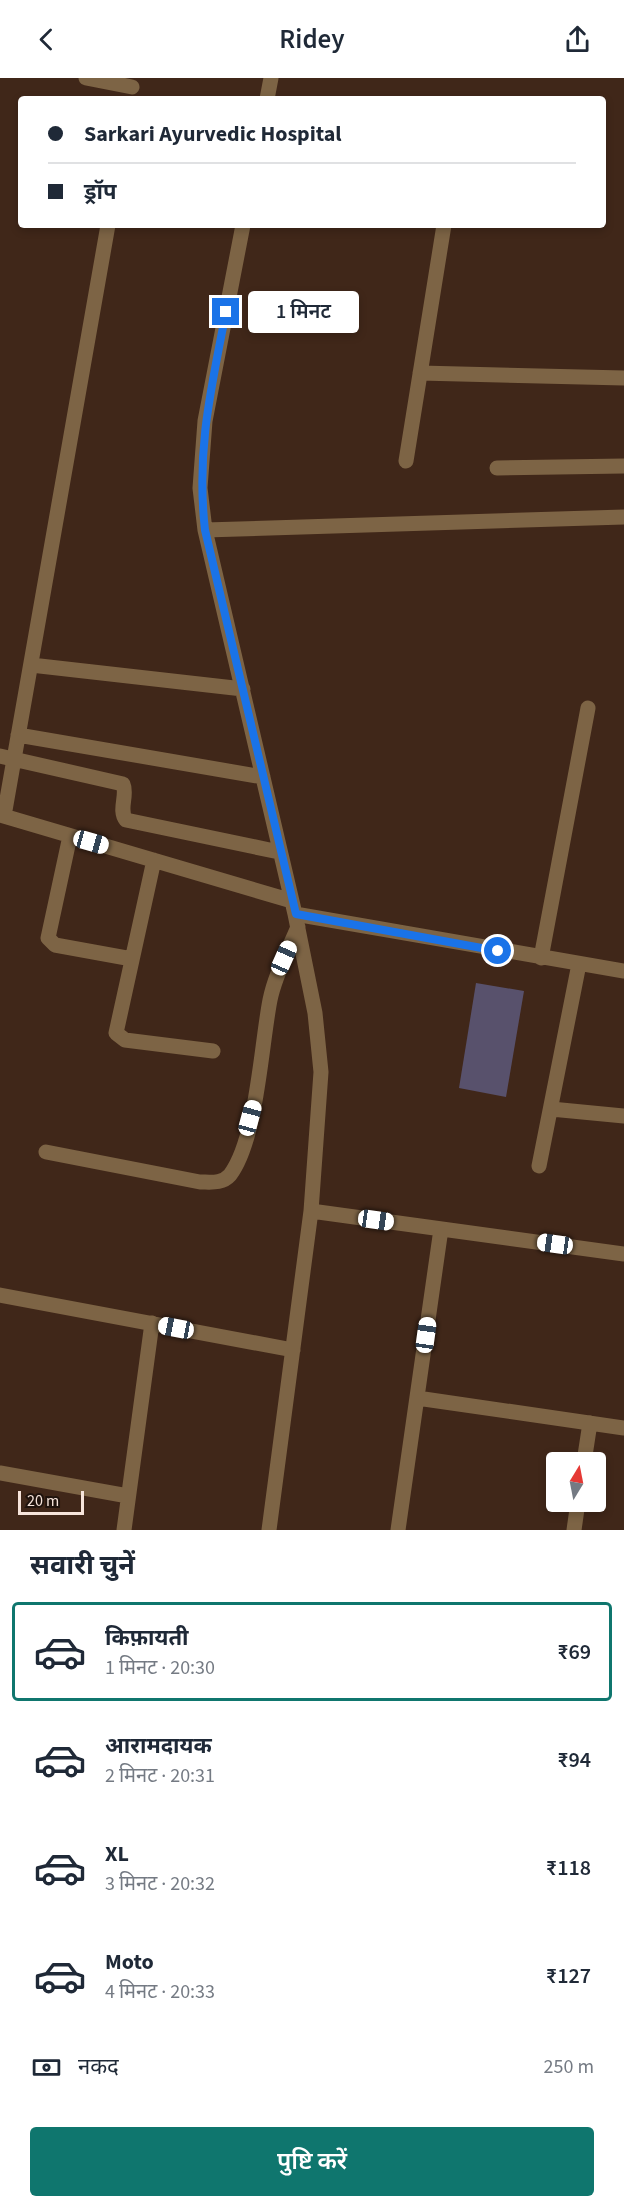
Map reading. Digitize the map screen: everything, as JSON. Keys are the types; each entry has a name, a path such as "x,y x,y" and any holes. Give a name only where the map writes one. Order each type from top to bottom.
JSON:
{"street":[{"path":"86,78 132,88"},
{"path":"268,96 271,78"},
{"path":"107,228 18,735 7,758 2,815 154,860 295,914 624,971"},
{"path":"242,228 205,421 200,488 205,530 295,914 315,1013 321,1072 311,1211 269,1530"},
{"path":"406,460 444,228"},
{"path":"420,373 624,378"},
{"path":"497,468 624,466"},
{"path":"205,530 624,517"},
{"path":"31,665 243,689"},
{"path":"541,958 588,708"},
{"path":"18,735 263,777"},
{"path":"7,758 123,784 126,788 123,813 126,820 279,852"},
{"path":"70,836 48,938 55,945 132,959"},
{"path":"154,860 116,1027 120,1037 213,1052"},
{"path":"46,1152 200,1182 222,1182 229,1176 239,1157 254,1105 273,988 295,914"},
{"path":"539,1166 579,964"},
{"path":"551,1109 624,1116"},
{"path":"311,1211 624,1254"},
{"path":"398,1530 441,1229"},
{"path":"0,1295 293,1350"},
{"path":"124,1530 152,1323"},
{"path":"417,1398 624,1428"},
{"path":"586,1452 590,1423"},
{"path":"0,1473 128,1497"},
{"path":"574,1530 577,1512"}],"building":[{"path":"476,983 524,991 506,1097 459,1088"}],"route":[{"path":"226,312 205,421 200,488 205,530 279,852 296,914 498,951"}]}
